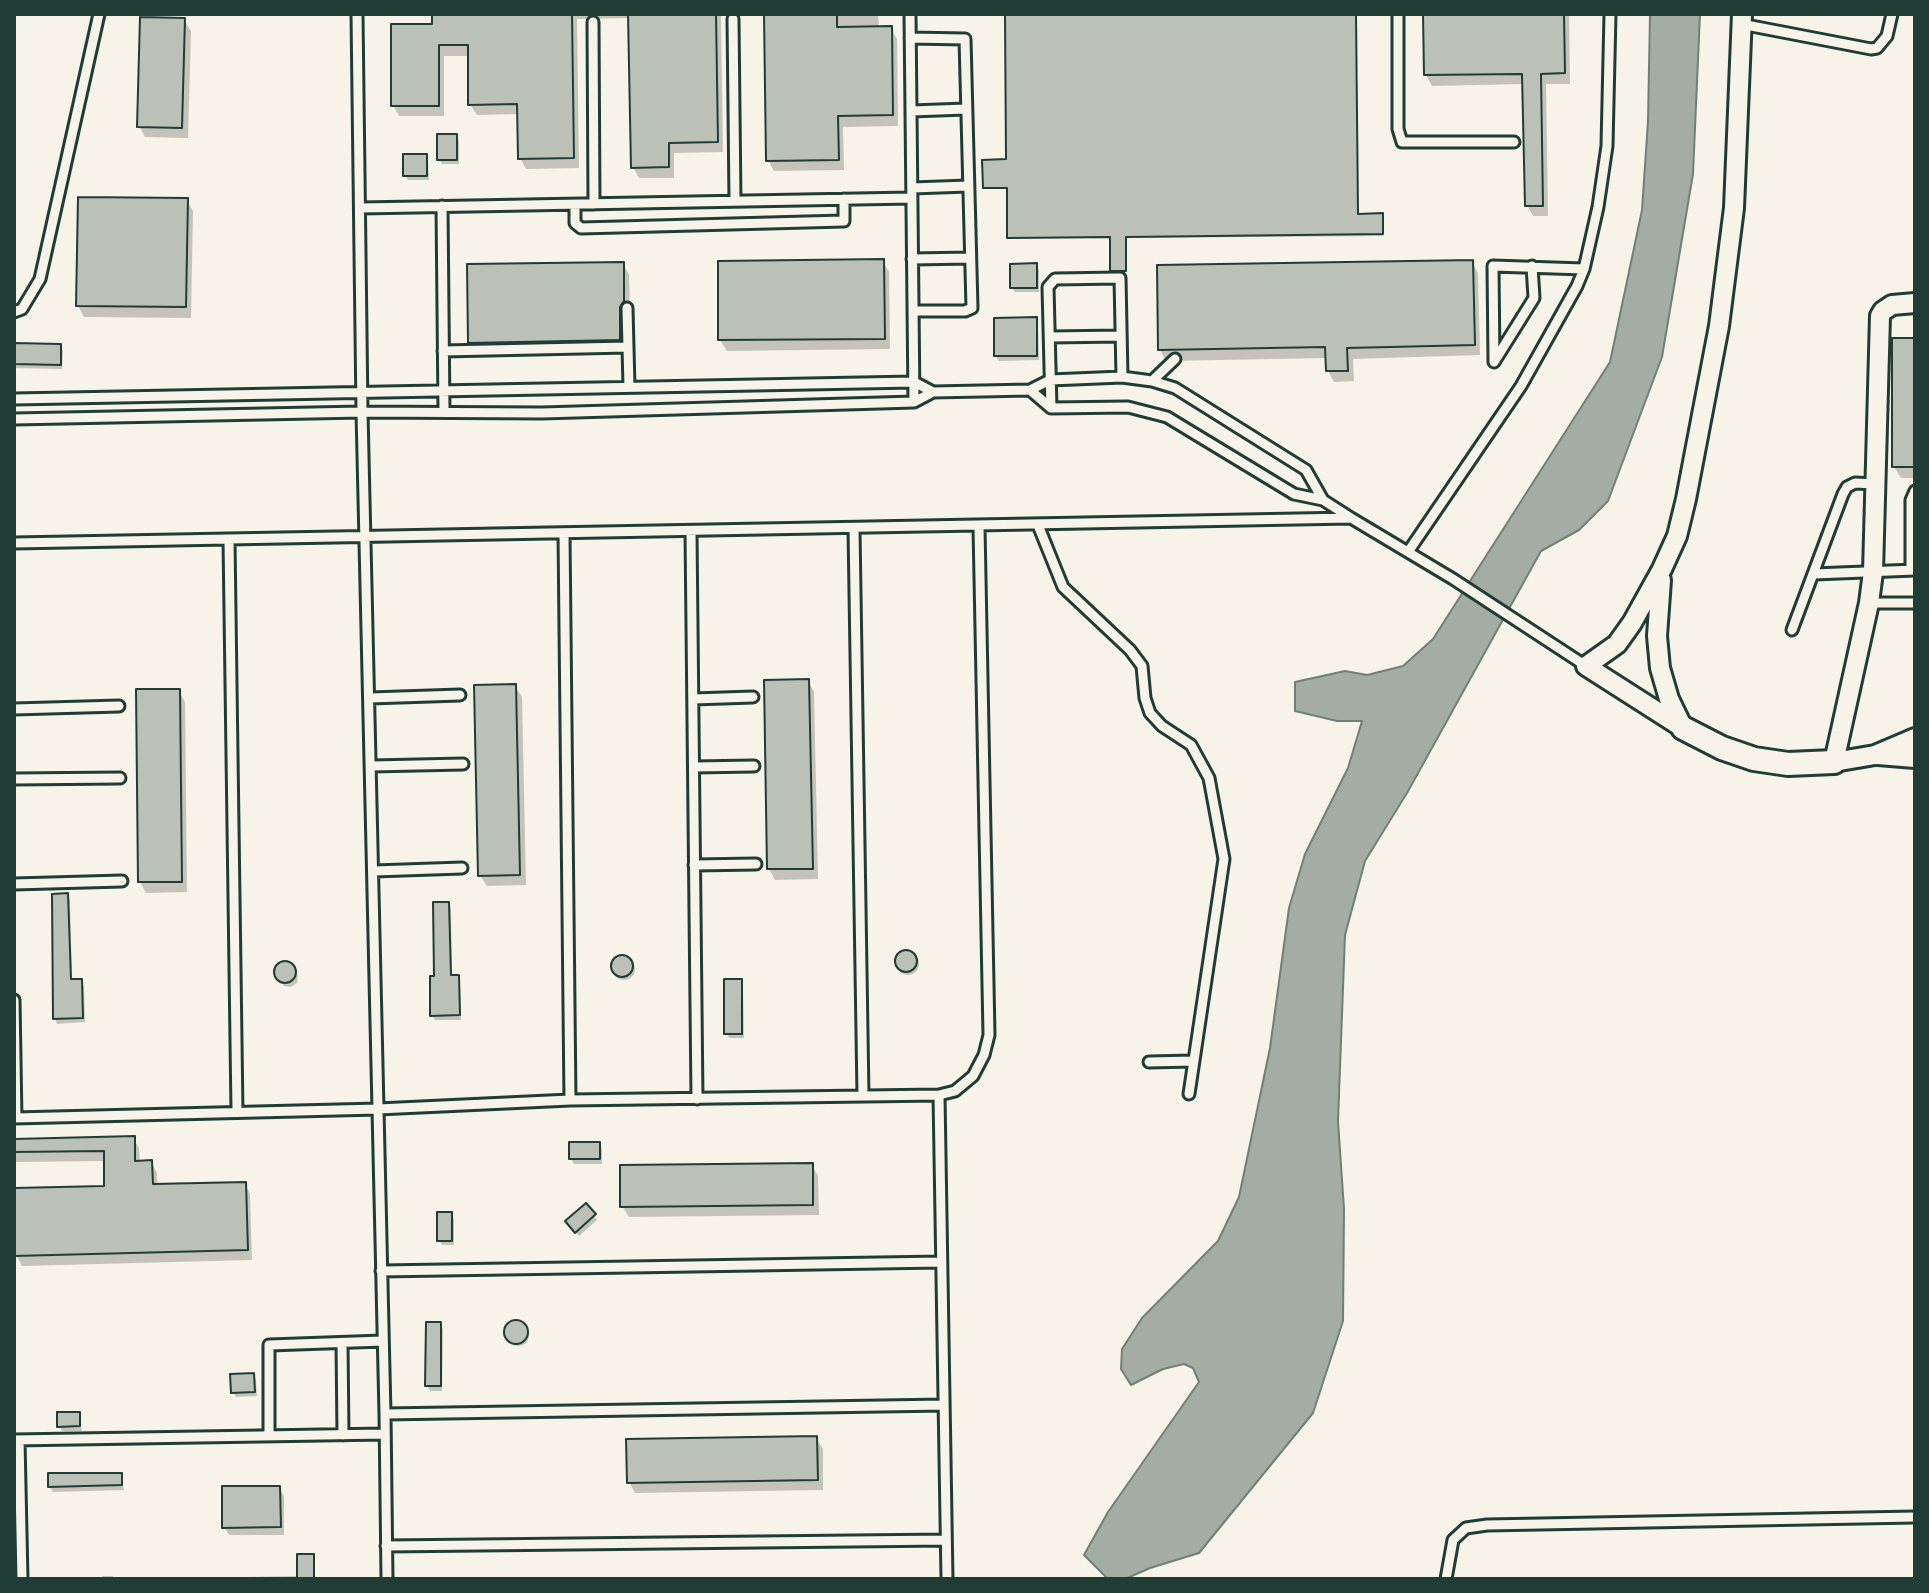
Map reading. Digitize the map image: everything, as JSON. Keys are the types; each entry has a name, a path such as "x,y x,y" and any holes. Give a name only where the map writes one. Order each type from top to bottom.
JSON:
{"street":[{"path":"1742,19 1737,176 1719,326 1686,499 1677,536 1632,623 1617,644 1586,666 1683,728 1722,748 1754,759 1788,764 1834,762 1875,755 1915,738"},
{"path":"1834,762 1873,572 1880,316 1892,305 1915,303"},
{"path":"1662,569 1657,636 1660,668 1669,699 1683,728"},
{"path":"1875,755 1915,758"}],"lane":[{"path":"14,312 22,309 40,279 99,14"},
{"path":"357,14 362,412 372,766 387,1579"},
{"path":"910,14 914,402"},
{"path":"1398,14 1398,129 1402,142 1514,142"},
{"path":"1408,552 1521,386 1584,269 1607,146 1610,14"},
{"path":"1742,19 1871,49 1877,48 1887,36 1892,14"},
{"path":"733,19 735,201"},
{"path":"593,22 594,204"},
{"path":"910,38 965,39 970,258 970,310 913,311"},
{"path":"911,111 966,109"},
{"path":"361,208 844,199 968,186"},
{"path":"575,205 578,228 627,227 844,221 844,199"},
{"path":"442,206 444,412"},
{"path":"912,259 970,258"},
{"path":"1532,266 1534,298 1494,362 1493,266 1532,266 1584,269"},
{"path":"1051,408 1048,287 1055,279 1120,278 1122,377"},
{"path":"627,308 629,387"},
{"path":"1050,337 1121,336"},
{"path":"443,351 628,347"},
{"path":"1152,381 1175,359"},
{"path":"14,419 362,412 542,413 914,402 933,392 1030,390 1050,380 1122,377 1175,388 1306,470 1323,500"},
{"path":"14,399 914,382 933,392"},
{"path":"1030,390 1051,408 1128,407 1167,417 1294,494 1323,500 1453,579 1586,666"},
{"path":"1792,630 1847,487 1855,483 1875,484"},
{"path":"1814,574 1913,570 1911,500 1915,491"},
{"path":"14,543 1351,518"},
{"path":"1038,525 1063,587 1130,650 1142,666 1145,698 1150,713 1162,726 1191,745 1209,778 1224,859 1189,1094"},
{"path":"14,1000 15,1118 378,1109 570,1100 939,1095 955,1091 973,1076 984,1055 989,1035 979,527"},
{"path":"854,529 863,1096"},
{"path":"691,532 697,1099"},
{"path":"564,534 570,1100"},
{"path":"229,540 237,1112"},
{"path":"1869,603 1915,603"},
{"path":"370,698 460,695"},
{"path":"693,699 753,697"},
{"path":"14,709 119,706"},
{"path":"372,766 463,764"},
{"path":"694,767 754,766"},
{"path":"14,779 120,778"},
{"path":"694,865 756,864"},
{"path":"374,871 462,868"},
{"path":"14,884 122,881"},
{"path":"1149,1062 1193,1061"},
{"path":"939,1095 947,1579"},
{"path":"381,1271 941,1262"},
{"path":"269,1436 269,1345 383,1341"},
{"path":"342,1343 343,1435"},
{"path":"385,1414 944,1405"},
{"path":"22,1579 17,1440 384,1434"},
{"path":"1446,1579 1453,1540 1466,1528 1487,1525 1915,1517"},
{"path":"386,1546 946,1540"}],"shaded area":[{"path":"1650,14 1700,14 1693,174 1662,357 1608,501 1579,530 1541,551 1407,793 1365,861 1345,935 1338,1121 1344,1209 1343,1321 1313,1413 1199,1553 1125,1579 1108,1579 1084,1555 1108,1512 1199,1382 1193,1368 1184,1364 1163,1369 1131,1385 1121,1369 1122,1349 1142,1318 1218,1241 1239,1197 1270,1048 1289,908 1305,854 1348,768 1362,721 1337,721 1295,711 1295,682 1345,671 1367,675 1403,666 1433,639 1610,362 1642,210"}],"building":[{"path":"432,14 572,14 574,158 518,159 517,104 468,105 468,45 439,45 439,106 391,106 391,24 432,24"},
{"path":"628,14 716,14 718,142 669,143 669,167 631,168"},
{"path":"764,14 837,14 837,27 892,26 893,115 838,116 839,160 766,161"},
{"path":"1005,14 1356,14 1358,214 1383,213 1383,234 1126,237 1126,271 1110,271 1110,237 1007,238 1007,188 983,188 982,160 1006,159"},
{"path":"1423,14 1564,14 1565,73 1541,74 1543,206 1525,206 1522,74 1424,75"},
{"path":"140,17 185,18 182,128 137,127"},
{"path":"437,134 457,134 457,160 437,160"},
{"path":"403,154 427,154 427,176 403,176"},
{"path":"78,197 188,198 186,307 76,306"},
{"path":"884,259 885,339 718,340 718,261"},
{"path":"1473,260 1475,345 1347,348 1348,371 1326,371 1325,347 1158,350 1157,265"},
{"path":"624,262 620,340 468,343 467,264"},
{"path":"1037,263 1037,288 1010,288 1010,264"},
{"path":"1037,317 1037,356 994,356 994,318"},
{"path":"1892,338 1915,338 1915,467 1892,467"},
{"path":"14,343 61,344 61,365 14,364"},
{"path":"809,679 813,869 767,869 764,680"},
{"path":"516,684 520,875 478,876 474,685"},
{"path":"136,689 180,689 182,882 138,882"},
{"path":"68,893 71,979 82,979 83,1018 53,1019 52,894"},
{"path":"433,902 449,902 451,975 459,975 460,1015 430,1016 430,976 434,976"},
{"path":"902,950 910,950 917,961 910,972 902,972 895,965 895,957"},
{"path":"618,955 626,955 633,966 626,977 618,977 611,970 611,962"},
{"path":"281,961 289,961 296,972 289,983 281,983 274,976 274,968"},
{"path":"724,979 742,979 742,1034 724,1034"},
{"path":"135,1136 135,1161 152,1160 153,1184 246,1182 248,1250 14,1256 14,1188 104,1186 104,1151 14,1152 14,1139"},
{"path":"569,1142 600,1142 600,1159 569,1159"},
{"path":"813,1163 813,1205 620,1207 620,1165"},
{"path":"586,1203 596,1214 575,1233 565,1221"},
{"path":"437,1212 452,1212 452,1241 437,1241"},
{"path":"516,1320 527,1327 528,1332 521,1343 516,1344 505,1337 504,1332 511,1321"},
{"path":"426,1322 441,1322 441,1386 425,1386"},
{"path":"254,1373 255,1392 231,1393 230,1374"},
{"path":"57,1412 80,1412 80,1426 57,1427"},
{"path":"817,1436 818,1480 627,1483 626,1439"},
{"path":"48,1473 122,1473 122,1485 48,1487"},
{"path":"222,1486 280,1486 281,1527 222,1528"},
{"path":"297,1554 314,1554 314,1579 297,1579"}]}
